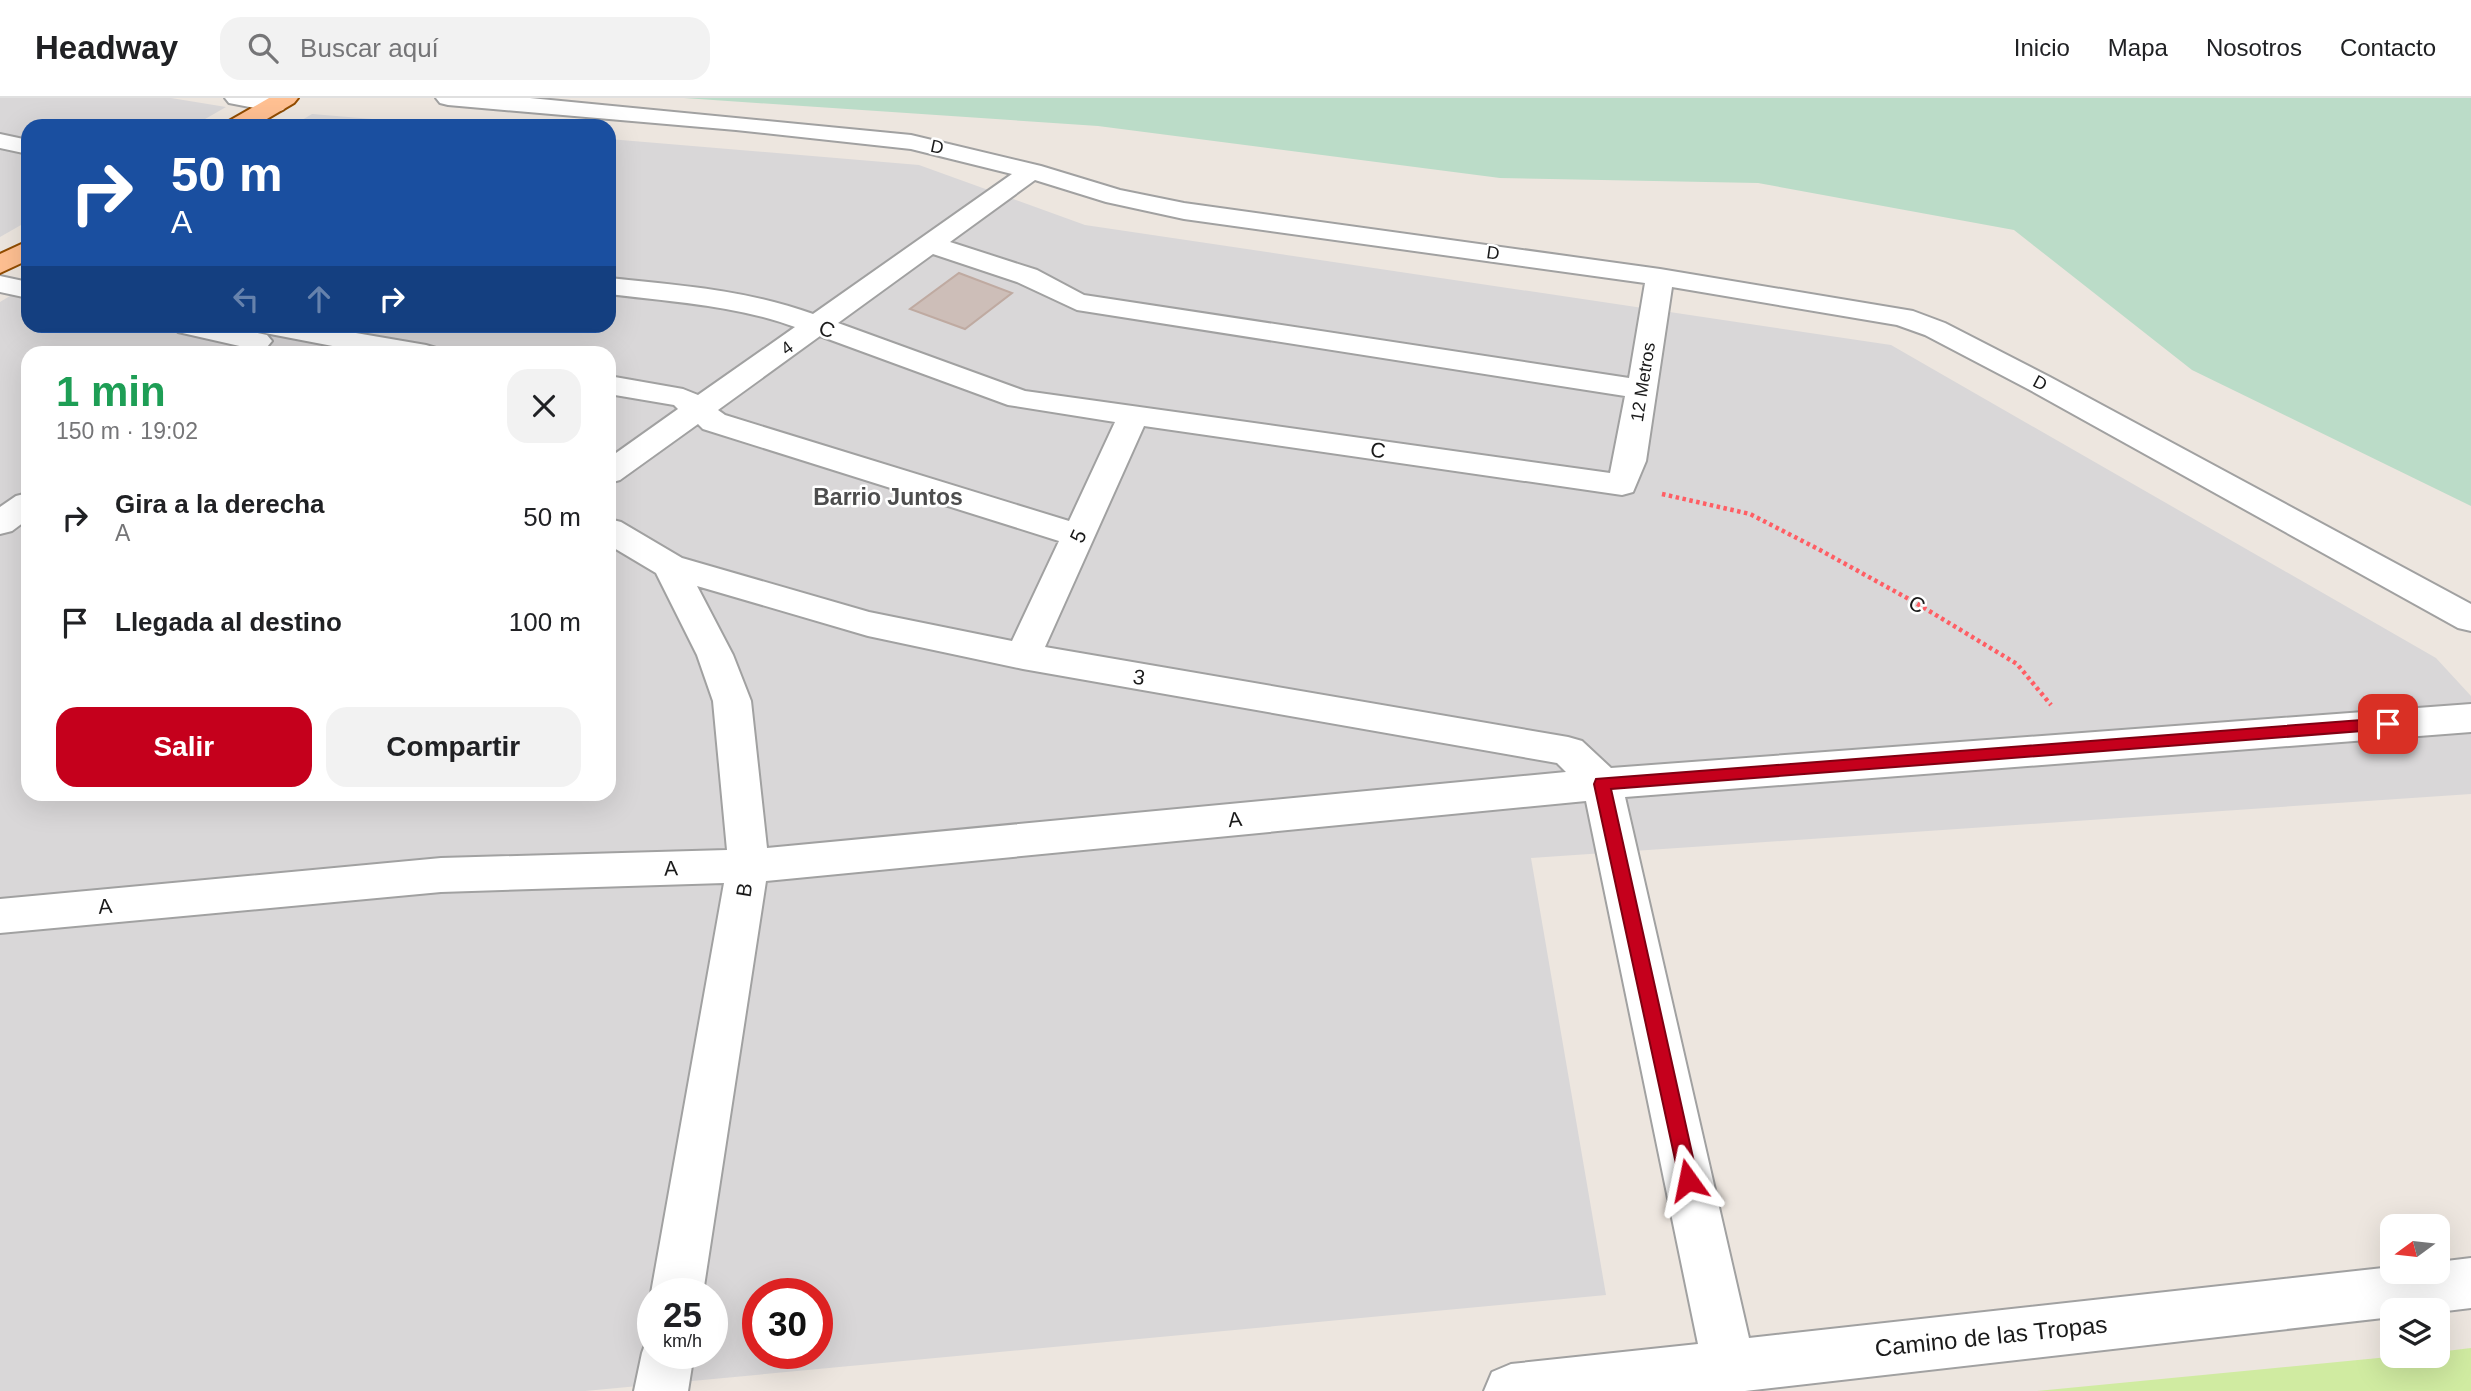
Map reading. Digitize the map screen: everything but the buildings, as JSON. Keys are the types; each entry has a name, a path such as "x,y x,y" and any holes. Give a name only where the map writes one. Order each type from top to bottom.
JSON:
{"main road":[{"path":"250,119 280,101"},
{"path":"0,265 21,253"}],"street":[{"path":"237,98 280,101"},
{"name":"D","path":"448,98 911,142 1032,171 1115,197 1184,211 1660,277 1903,317 1935,329 2051,389 2471,619"},
{"path":"568,119 582,109"},
{"path":"0,141 21,146"},
{"name":"4","path":"616,468 1032,171"},
{"path":"930,244 1027,276 1077,302 1642,388"},
{"name":"12 Metros","path":"1622,485 1630,461 1660,277"},
{"path":"0,284 21,288"},
{"name":"C","path":"616,287 733,300 774,309 1019,399 1622,485"},
{"path":"235,333 349,346"},
{"path":"616,386 683,398 713,422 1078,535"},
{"name":"5","path":"1023,656 1133,415"},
{"path":"0,523 21,508"},
{"path":"616,534 670,566"},
{"name":"3","path":"670,566 868,624 1023,656 1568,751 1602,784"},
{"name":"B","path":"670,566 715,655 732,701 743,789 748,866 679,1278"},
{"name":"A","path":"0,916 441,875 748,866 1602,784 2471,718"},
{"path":"1602,784 1729,1365"},
{"name":"Camino de las Tropas","path":"1511,1391 2471,1283"},
{"path":"661,1391 665,1369"}],"path":[{"name":"C","path":"1622,485 1750,514 1916,603 2017,664 2085,746"}],"shaded area":[{"path":"0,98 171,98 226,107 205,119 21,119 21,225 0,237"},
{"path":"312,114 372,119 304,119"},
{"path":"616,140 919,165 1085,225 1891,345 2436,658 2471,696 2471,794 1531,858 1606,1295 833,1368 833,1278 742,1278 742,1369 819,1369 585,1391 0,1391 0,302 21,289 21,333 616,333"}],"green space":[{"path":"684,98 2471,98 2471,506 2192,370 2014,230 1758,183 1500,178 1098,126"},
{"path":"2471,1348 2471,1391 2037,1391 2380,1358 2380,1368 2450,1368 2450,1351"}],"district":[{"name":"Barrio Juntos","path":"888,497"}],"route":[{"path":"1688,1180 1602,784 2388,724"}]}
